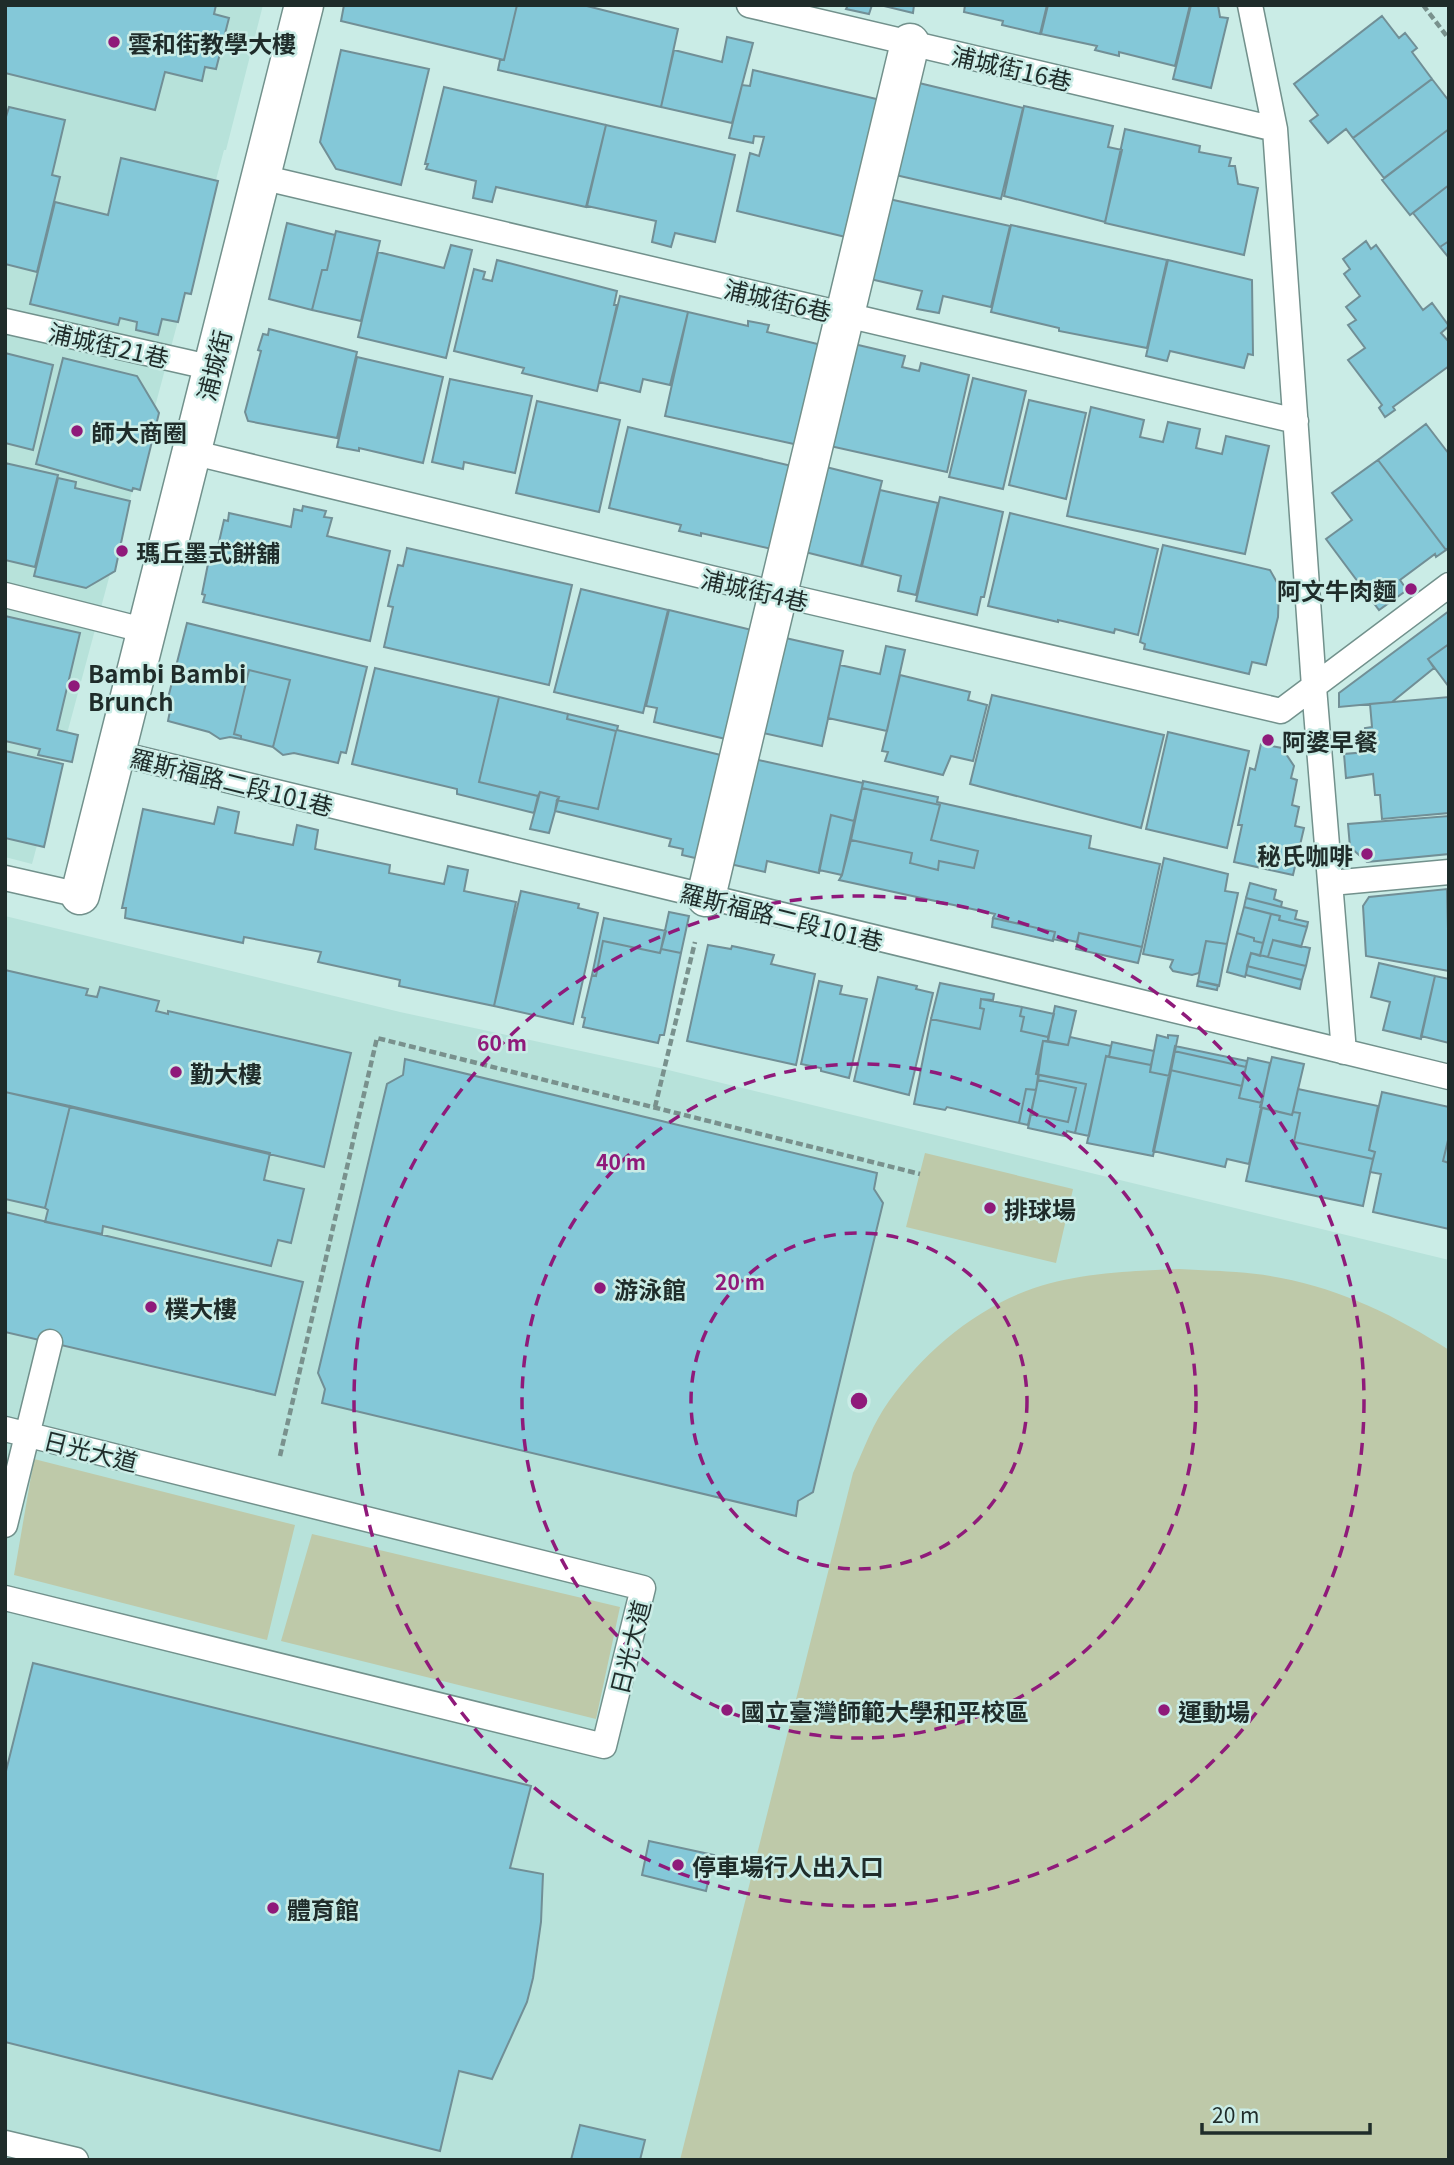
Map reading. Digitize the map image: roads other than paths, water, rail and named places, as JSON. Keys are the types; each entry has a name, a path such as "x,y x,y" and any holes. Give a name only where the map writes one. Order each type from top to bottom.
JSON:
{"street":[{"name":"浦城街","path":"80,895 304,5"},
{"path":"706,897 777,594 848,315 910,43"}],"lane":[{"name":"浦城街16巷","path":"749,5 1275,130"},
{"path":"1250,5 1275,130 1314,687 1344,1052"},
{"name":"浦城街6巷","path":"261,177 1296,421"},
{"name":"浦城街21巷","path":"5,321 212,368"},
{"name":"浦城街4巷","path":"191,452 777,594 1281,712 1314,687"},
{"path":"1314,687 1449,585"},
{"path":"5,595 147,631"},
{"name":"羅斯福路二段101巷","path":"116,753 1449,1077"},
{"path":"1331,883 1449,872"},
{"name":"浦城街","path":"5,878 80,895"},
{"path":"5,1525 17,1432 50,1342"},
{"name":"日光大道","path":"5,1598 604,1746 643,1588 17,1432"},
{"path":"5,2143 76,2160"}],"place":[{"name":"雲和街教學大樓","path":"114,42"},
{"name":"師大商圈","path":"77,431"},
{"name":"瑪丘墨式餅舖","path":"122,551"},
{"name":"阿文牛肉麵","path":"1411,589"},
{"name":"Bambi Bambi Brunch","path":"74,686"},
{"name":"阿婆早餐","path":"1268,740"},
{"name":"秘氏咖啡","path":"1367,854"},
{"name":"勤大樓","path":"176,1072"},
{"name":"排球場","path":"990,1208"},
{"name":"游泳館","path":"600,1288"},
{"name":"樸大樓","path":"151,1307"},
{"name":"國立臺灣師範大學和平校區","path":"727,1710"},
{"name":"運動場","path":"1164,1710"},
{"name":"停車場行人出入口","path":"678,1865"},
{"name":"體育館","path":"273,1908"}]}
